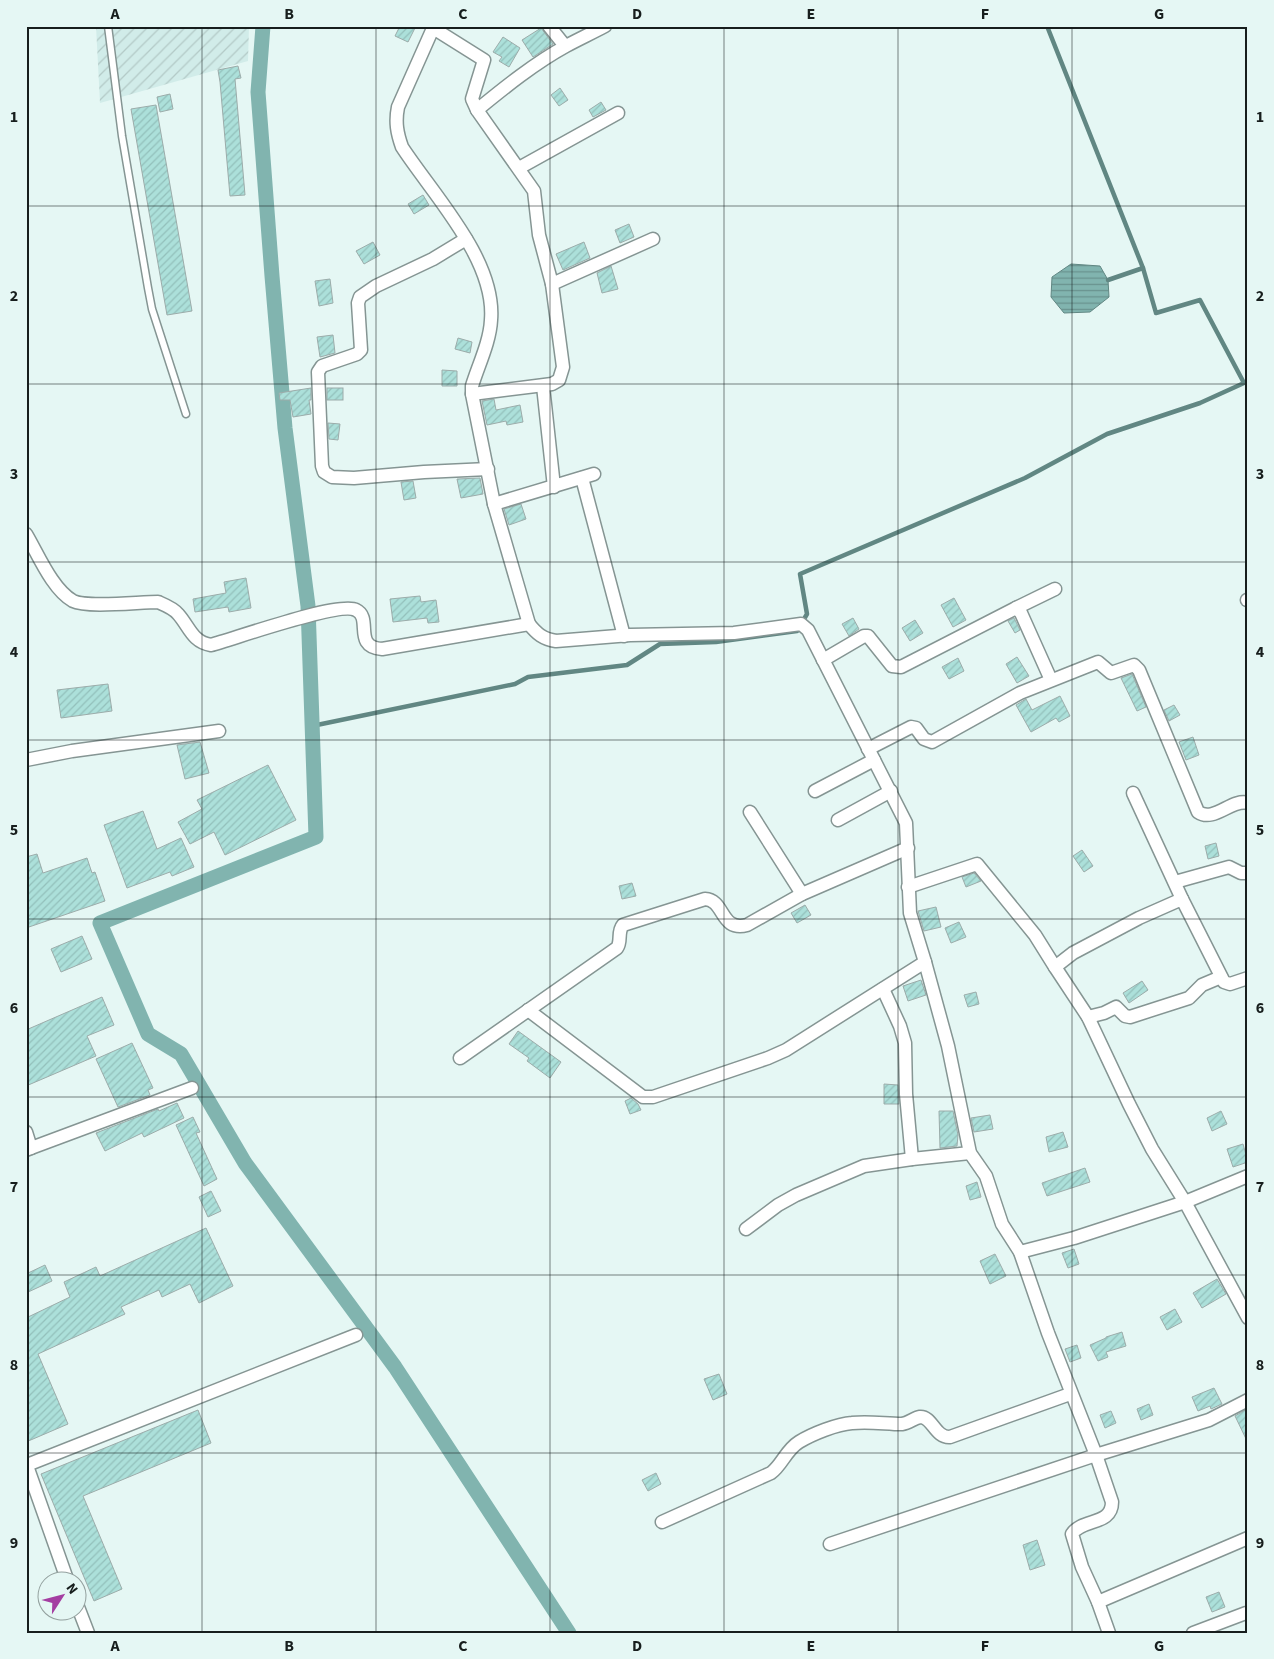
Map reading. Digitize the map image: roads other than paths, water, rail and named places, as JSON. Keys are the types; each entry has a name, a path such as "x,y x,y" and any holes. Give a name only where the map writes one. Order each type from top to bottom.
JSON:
{"street":[{"path":"549,26 566,46"},
{"path":"477,110 506,86 566,46 605,26"},
{"path":"472,394 556,383 563,367 552,284 539,235 534,191 477,110 472,99 484,60 434,27 398,107 396,119 397,132 406,153 466,239 488,284 491,322 472,386 472,394 494,504 529,624 544,639 556,641 624,636 734,633 801,624 813,637 906,823 910,913 948,1046 970,1154 986,1176 1002,1224 1020,1252 1070,1394 1096,1455 1112,1502 1112,1508 1106,1517 1078,1527 1072,1534 1082,1567 1098,1602 1109,1633"},
{"path":"519,168 618,113"},
{"path":"466,239 433,259 376,286 360,297 358,303 361,350 357,354 322,366 318,372 322,466 324,472 332,477 354,478 488,469"},
{"path":"552,284 652,239"},
{"path":"543,386 554,487"},
{"path":"494,504 588,476 624,636"},
{"path":"26,534 56,585 74,601 86,604 158,602 178,613 195,638 202,644 211,645 301,617 344,608 353,608 358,611 362,617 367,644 372,649 382,649 529,624"},
{"path":"823,660 864,636 868,636 892,666 901,668 1055,589"},
{"path":"1016,608 1021,612 1051,680"},
{"path":"816,791 911,727 916,728 924,740 932,742 1020,693 1098,662 1111,673 1134,665 1139,670 1198,812 1206,814 1223,810 1239,801 1248,803"},
{"path":"26,760 72,751 219,731"},
{"path":"838,820 891,791"},
{"path":"1134,793 1182,899 1224,982 1230,984 1248,978"},
{"path":"750,812 802,894"},
{"path":"460,1058 617,948 619,945 620,928 623,925 706,899 715,902 728,922 739,927 747,925 802,894 908,848"},
{"path":"908,887 977,864 1035,935 1088,1017 1136,1119 1185,1202 1248,1318"},
{"path":"1175,882 1229,868 1241,873 1248,873"},
{"path":"1055,967 1074,953 1139,918 1182,899"},
{"path":"528,1010 643,1097 647,1098 768,1058 786,1050 925,962"},
{"path":"1088,1017 1118,1008 1125,1016 1130,1017 1189,998 1202,985 1221,977"},
{"path":"883,989 900,1026 904,1043 906,1094 912,1159"},
{"path":"26,1132 28,1149 192,1088"},
{"path":"746,1229 778,1205 796,1195 840,1175 872,1164 970,1154"},
{"path":"1020,1252 1074,1238 1185,1202 1248,1176"},
{"path":"65,1572 27,1464 356,1335"},
{"path":"662,1522 771,1473 777,1468 787,1452 799,1442 839,1425 854,1422 904,1424 920,1417 927,1419 942,1436 950,1437 1070,1394"},
{"path":"830,1544 1096,1455 1209,1420 1248,1400"},
{"path":"1098,1602 1248,1538"},
{"path":"1192,1633 1218,1629 1246,1613"}],"lane":[{"path":"108,26 122,136 152,309 186,414"}],"water":[{"path":"1071,264 1100,266 1108,280 1109,297 1090,312 1064,313 1051,297 1052,277"}],"waterway":[{"path":"263,26 258,92 285,428 308,606 316,837 100,923 148,1034 181,1054 245,1163 395,1367 569,1633"},
{"path":"312,726 515,684 528,677 627,665 660,644 716,642 797,631 807,614 800,574 1025,478 1107,434 1200,403 1244,383 1200,300 1156,313 1143,268 1047,26"},
{"path":"1108,280 1143,268"}]}
